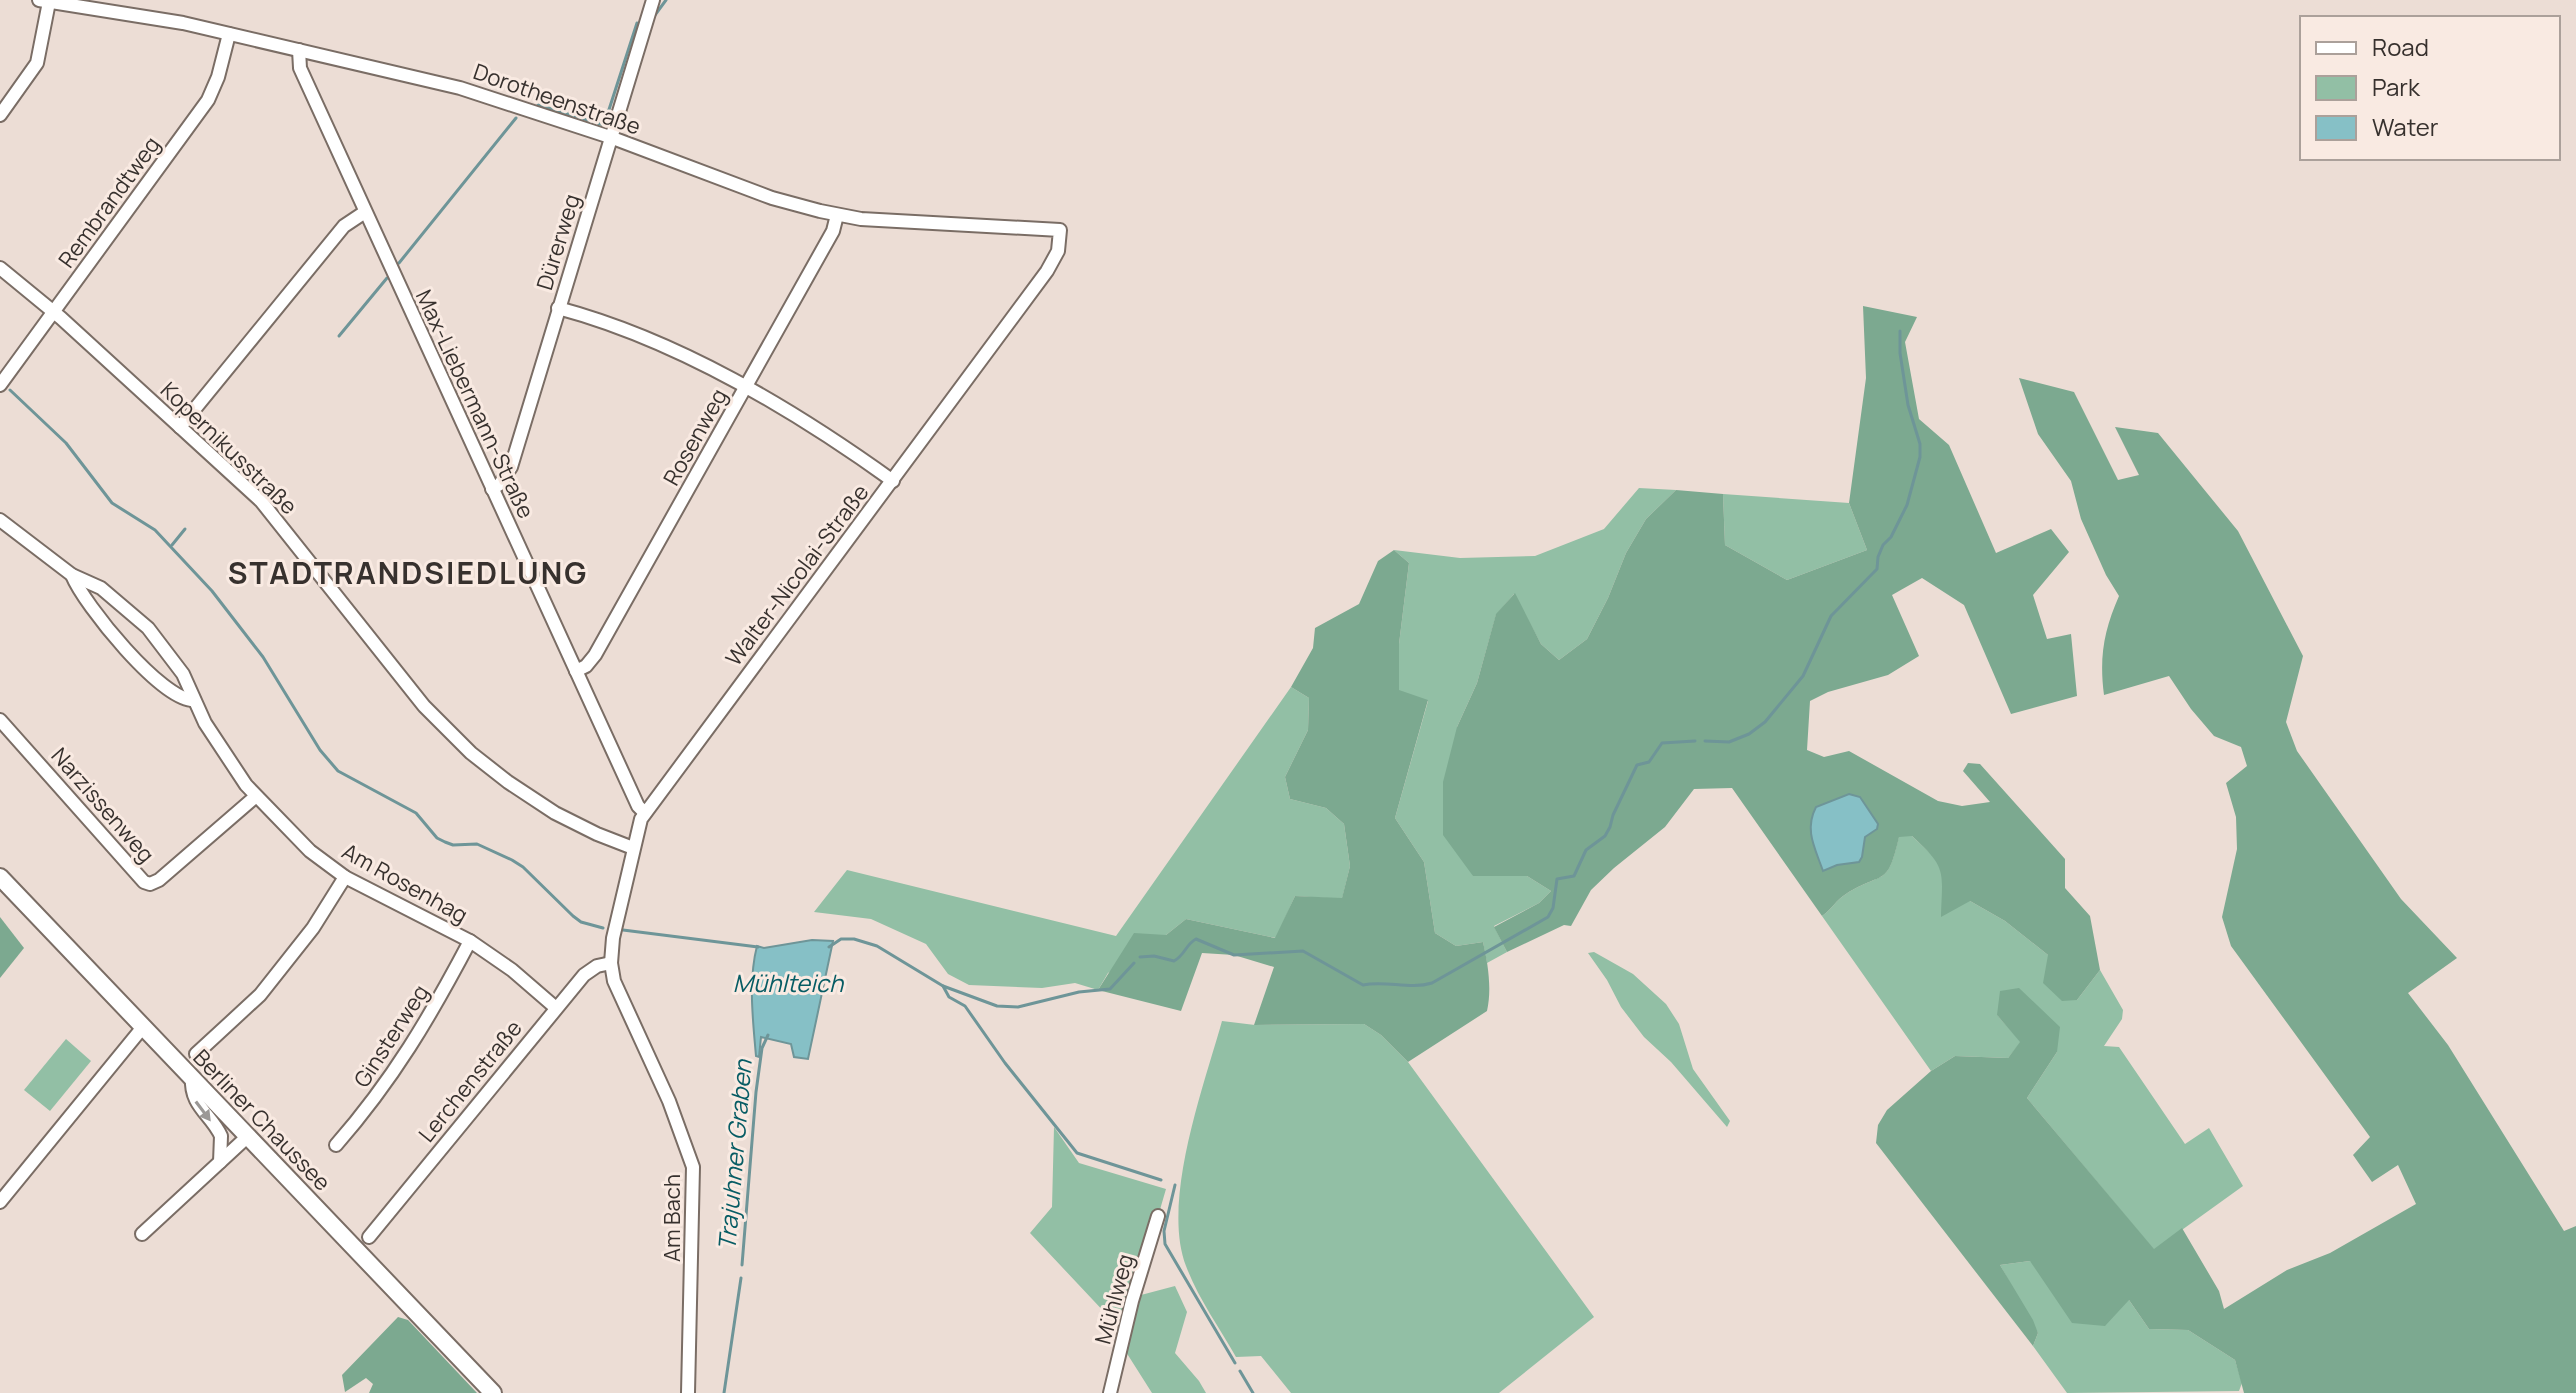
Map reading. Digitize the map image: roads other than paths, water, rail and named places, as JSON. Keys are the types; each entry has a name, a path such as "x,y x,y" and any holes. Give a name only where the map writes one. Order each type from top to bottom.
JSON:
{"main road":[{"name":"Berliner Chaussee","path":"0,877 493,1393"}],"street":[{"name":"Dürerweg","path":"492,489 500,484 511,467 653,0"},
{"name":"Dorotheenstraße","path":"44,1 159,18 475,92 610,137 772,198 837,215 870,220 1060,230"},
{"path":"0,115 37,63 44,1"},
{"name":"Rembrandtweg","path":"0,385 208,100 218,77 229,34"},
{"name":"Max-Liebermann-Straße","path":"299,50 300,68 365,212 638,806 645,813"},
{"path":"180,427 344,226 365,212"},
{"name":"Rosenweg","path":"576,671 586,666 595,655 833,231 837,215"},
{"name":"Walter-Nicolai-Straße","path":"611,963 613,938 633,848 645,813 1047,271 1058,251 1060,230"},
{"name":"Kopernikusstraße","path":"0,268 54,312 261,501 417,697 471,753 555,813 633,848"},
{"path":"558,308 679,353 804,421 893,481"},
{"name":"Am Rosenhag","path":"0,520 72,575 101,588 158,640 183,674 220,748 255,797 310,851 345,877 470,941 512,970 556,1008"},
{"name":"Am Rosenhag","path":"72,575 95,614 136,659 169,689 187,700 194,700"},
{"name":"Narzissenweg","path":"0,720 144,882 150,884 159,880 255,797"},
{"path":"196,1054 260,995 313,928 345,877"},
{"name":"Ginsterweg","path":"336,1145 398,1068 432,1013 470,941"},
{"name":"Lerchenstraße","path":"369,1237 584,975 597,966 611,963"},
{"name":"Am Bach","path":"611,963 619,992 669,1101 693,1167 688,1393"},
{"path":"0,1202 143,1027"},
{"path":"192,1078 198,1106 221,1136 220,1162"},
{"path":"142,1234 247,1137"},
{"name":"Mühlweg","path":"1110,1393 1132,1301 1158,1216"}],"water":[{"path":"1849,794 1860,797 1878,824 1877,829 1865,837 1859,862 1837,865 1823,871 1812,839 1813,815 1816,807"},
{"name":"Mühlteich","path":"812,940 833,941 808,1059 794,1057 791,1044 761,1037 759,1057 756,1056 752,987 757,946 764,948"}],"waterway":[{"path":"655,15 666,0"},
{"path":"538,105 604,125 637,23"},
{"path":"399,263 516,118"},
{"path":"339,336 387,278"},
{"path":"1705,741 1729,742 1749,734 1765,722 1803,676 1831,616 1877,569 1883,545 1891,537 1907,505 1920,457 1920,444 1908,405 1900,331"},
{"path":"10,390 66,443 112,503 155,530 212,591 263,657 320,750 338,771 416,813 437,838 453,845 477,844 512,860 581,922 603,928"},
{"path":"172,545 185,529"},
{"path":"1140,957 1154,956 1174,961 1196,939 1234,955 1303,951 1363,985 1415,986 1432,983 1548,917 1553,908 1557,879 1574,876 1586,850 1605,836 1637,765 1649,762 1662,743 1695,741"},
{"path":"623,930 758,947"},
{"path":"829,947 841,939 854,939 877,946 943,986 997,1006 1018,1007 1079,992 1110,989 1134,963"},
{"path":"943,986 949,997 965,1006 1005,1063 1077,1153 1161,1180"},
{"name":"Trajuhner Graben","path":"742,1265 756,1092 762,1048 768,1035"},
{"path":"1175,1185 1164,1231 1165,1244 1235,1363"},
{"name":"Trajuhner Graben","path":"724,1393 741,1278"},
{"path":"1240,1371 1253,1393"}],"district":[{"name":"STADTRANDSIEDLUNG","path":"408,572"}]}
